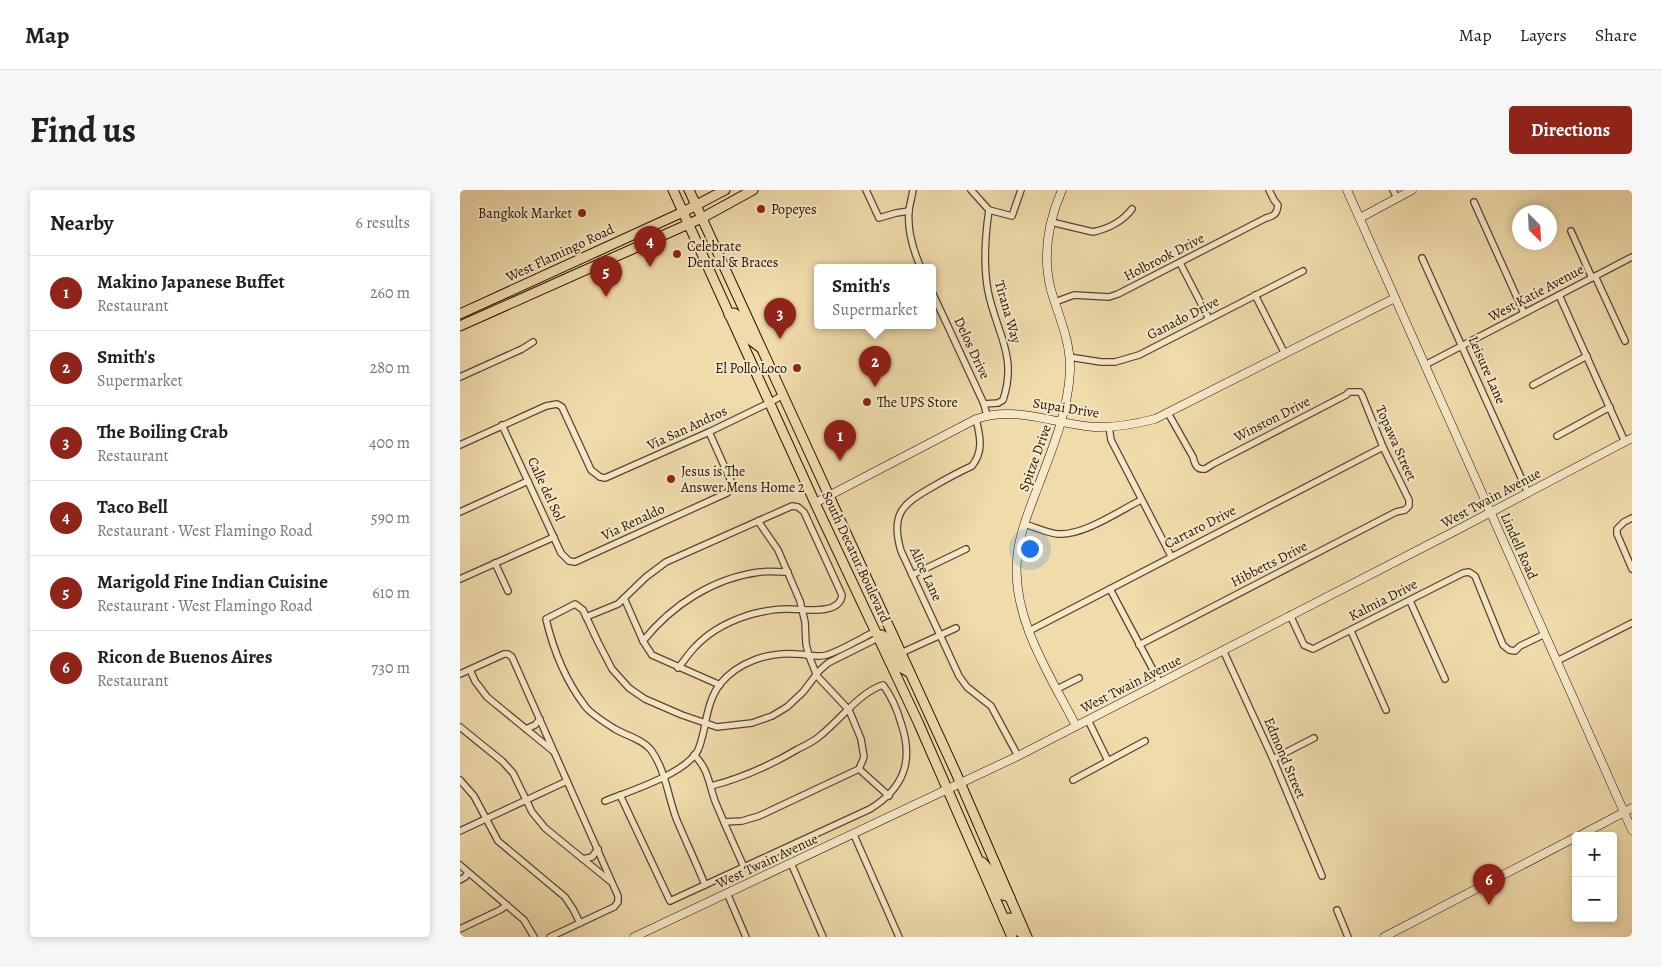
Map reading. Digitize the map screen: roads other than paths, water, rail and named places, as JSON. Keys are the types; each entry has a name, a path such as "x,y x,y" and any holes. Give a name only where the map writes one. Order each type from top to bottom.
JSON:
{"main road":[{"name":"South Decatur Boulevard","path":"673,190 769,404 878,635 1012,937"},
{"name":"South Decatur Boulevard","path":"689,190 901,653 1027,937"},
{"name":"West Flamingo Road","path":"460,314 696,206 725,190"},
{"name":"West Flamingo Road","path":"461,326 702,218 753,190"},
{"path":"556,283 560,275 579,266 586,257"},
{"path":"527,296 536,286 547,279 547,274"},
{"path":"461,326 463,319 484,309 500,295"},
{"path":"729,315 734,313 737,315 749,338 762,348"},
{"path":"878,635 885,637 900,668 910,673"},
{"path":"977,856 992,873 1002,895 1010,897"},
{"path":"1004,918 1011,918 1017,930 1027,937"}],"street":[{"path":"866,190 879,218 909,211"},
{"path":"913,190 909,211 909,227 912,247 919,264"},
{"path":"970,190 989,210 1012,216 1021,190"},
{"name":"Spitze Drive","path":"1062,190 1054,208 1047,239 1046,257 1047,272 1065,330 1069,356 1069,383 1062,421 1024,524 1017,560 1017,579 1022,612 1028,631 1076,726"},
{"name":"Holbrook Drive","path":"1055,302 1074,295 1109,297 1180,263 1266,218 1274,216 1278,211 1278,205 1270,190"},
{"name":"Lindell Road","path":"1347,190 1632,830"},
{"path":"1393,190 1397,198"},
{"path":"1360,218 1412,190"},
{"path":"1474,202 1524,313"},
{"name":"Tirana Way","path":"986,404 998,403 1003,400 1009,367 1006,350 993,312 986,276 985,241 989,210"},
{"path":"1051,222 1093,232 1100,231 1122,220 1132,210"},
{"path":"1571,231 1625,341"},
{"name":"West Katie Avenue","path":"1425,366 1632,257"},
{"name":"Leisure Lane","path":"1422,258 1528,493"},
{"path":"1180,263 1209,319"},
{"name":"Ganado Drive","path":"1069,356 1101,362 1115,362 1139,355 1303,271"},
{"path":"1255,295 1285,354"},
{"path":"1560,295 1610,407 1629,440"},
{"name":"Supai Drive","path":"815,503 976,419 988,415 999,413 1015,414 1093,427 1126,426 1155,418 1395,298"},
{"name":"Delos Drive","path":"936,300 986,404 988,415"},
{"path":"460,377 522,349 533,342"},
{"path":"1533,384 1587,356"},
{"name":"Winston Drive","path":"1168,412 1193,458 1194,465 1199,469 1206,469 1212,464 1346,396 1349,392 1357,391"},
{"name":"Topawa Street","path":"1357,391 1362,395 1383,447 1409,500 1409,506"},
{"name":"Via San Andros","path":"502,425 546,406 557,404 562,407 592,470 600,477 610,477 769,404 783,395"},
{"path":"1557,436 1610,407"},
{"name":"Alice Lane","path":"976,419 980,437 980,449 976,461 972,466 913,498 900,514 897,524 897,538 901,551 959,676 967,687 991,706 1018,756"},
{"path":"460,444 502,425"},
{"name":"Calle del Sol","path":"502,425 561,553 569,561"},
{"path":"1109,427 1111,440 1171,556"},
{"name":"Via Renaldo","path":"569,561 581,560 727,494 731,488 731,481 708,432"},
{"name":"West Twain Avenue","path":"634,937 854,835 1018,756 1629,440"},
{"name":"Cartaro Drive","path":"1028,631 1383,447"},
{"path":"460,512 528,481"},
{"path":"1024,524 1056,534 1071,534 1082,531 1141,500"},
{"path":"586,617 618,604 646,577 666,562 792,506 798,507 804,512 842,595 841,600 838,604 827,609 784,609 745,616 717,629 695,646 678,668"},
{"name":"Hibbetts Drive","path":"1139,645 1396,512 1405,510 1409,506"},
{"path":"1632,518 1624,522 1617,529 1617,534 1632,569"},
{"path":"724,822 742,821 759,816 860,769 864,757 861,739 848,710 817,676 806,644 805,622 800,601 778,550 758,521"},
{"path":"460,579 554,537"},
{"path":"912,575 966,549"},
{"path":"496,563 508,591"},
{"path":"643,641 653,628 677,606 695,594 718,584 760,572 788,572"},
{"name":"Kalmia Drive","path":"1290,615 1301,641 1308,648 1319,648 1463,573 1469,572 1475,576 1503,645 1508,650 1515,651 1520,646 1545,634"},
{"path":"1110,588 1160,683"},
{"path":"624,598 643,641 652,655 720,685"},
{"path":"1410,600 1445,679"},
{"path":"605,801 663,777 687,763 698,751 705,724 710,703 720,685 732,673 750,661 771,655 826,655 872,633 878,635 874,640 828,663 803,692 787,707 772,716 752,723 717,727 705,724 645,699 629,688 612,669 583,610 575,604 546,619 550,638 566,676 585,707 615,729 639,740 650,749 656,759 663,777 676,818 705,884"},
{"path":"1557,661 1632,623"},
{"path":"901,653 956,628"},
{"path":"1351,631 1386,710"},
{"name":"Edmond Street","path":"1223,650 1273,759 1322,876"},
{"path":"460,674 504,654 510,656 555,753 619,900 617,905 550,937"},
{"path":"470,670 487,697 555,753"},
{"path":"1058,689 1079,678"},
{"path":"620,795 670,901 870,809 889,796 900,779 906,761 906,738 891,697 883,685 874,688 864,695 820,737 767,766 710,786"},
{"path":"526,729 535,725 540,720"},
{"path":"1088,720 1108,761"},
{"path":"460,727 508,767 518,780 540,822 612,883"},
{"path":"1273,759 1314,738"},
{"path":"1073,780 1145,741"},
{"path":"694,755 702,762 724,822 744,867"},
{"path":"860,769 889,796"},
{"path":"460,780 474,796 494,835 503,846 565,898 580,923"},
{"path":"460,830 567,781"},
{"path":"1586,832 1632,808"},
{"path":"854,835 899,937"},
{"path":"1384,937 1572,840"},
{"path":"583,859 592,857 598,850"},
{"path":"791,863 823,937"},
{"path":"460,866 524,920 534,937"},
{"path":"460,880 468,873"},
{"path":"727,893 746,937"},
{"path":"460,929 500,910 507,904"},
{"path":"1337,910 1348,937"}],"place":[{"name":"Popeyes","path":"761,209"},
{"name":"Bangkok Market","path":"582,213"},
{"name":"Celebrate Dental & Braces","path":"677,254"},
{"name":"Taco Bell","path":"650,267"},
{"name":"Marigold Fine Indian Cuisine","path":"606,297"},
{"name":"The Boiling Crab","path":"780,339"},
{"name":"El Pollo Loco","path":"797,368"},
{"name":"Smith's","path":"875,387"},
{"name":"The UPS Store","path":"867,402"},
{"name":"Makino Japanese Buffet","path":"840,461"},
{"name":"Jesus is The Answer Mens Home 2","path":"671,479"},
{"name":"Ricon de Buenos Aires","path":"1489,905"}]}
